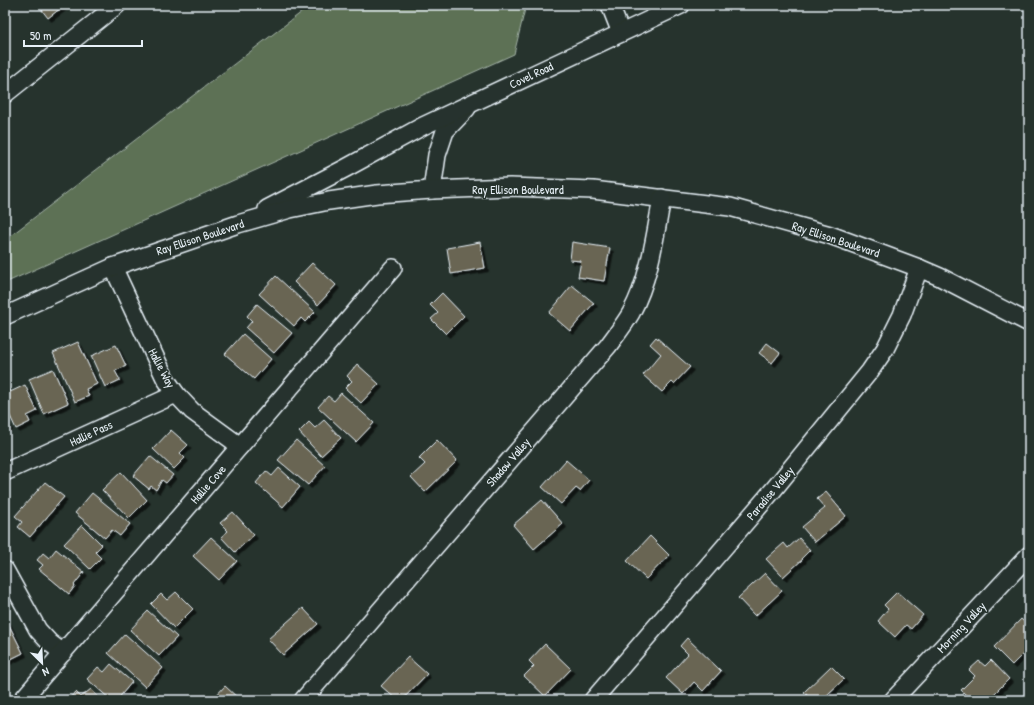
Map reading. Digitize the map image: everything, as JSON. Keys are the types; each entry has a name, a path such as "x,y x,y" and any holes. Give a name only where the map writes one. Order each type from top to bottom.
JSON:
{"street":[{"path":"5,94 117,5"},
{"path":"610,5 621,33"},
{"name":"Covel Road","path":"432,190 437,155 445,131 472,102 681,5"},
{"path":"238,224 423,126 472,102"},
{"name":"Ray Ellison Boulevard","path":"5,316 113,266 238,224 290,209 329,201 377,194 510,187 593,190 730,207 830,235 919,268 940,277 1029,323"},
{"name":"Shadow Valley","path":"303,700 603,352 622,326 631,312 649,265 662,198"},
{"name":"Hallie Way","path":"113,266 165,378 176,394 192,411 240,446"},
{"name":"Hallie Cove","path":"22,700 393,268"},
{"name":"Paradise Valley","path":"593,700 774,489 870,371 885,350 902,315 919,268"},
{"name":"Hallie Pass","path":"5,472 176,394"},
{"name":"Morning Valley","path":"893,700 1029,555"},
{"path":"5,570 38,630 50,643 63,653"}],"green space":[{"path":"311,5 526,5 514,54 5,283 5,240"}],"building":[{"path":"38,5 65,5 48,18"},
{"path":"480,242 485,268 451,274 447,248"},
{"path":"572,242 610,248 604,281 578,277 581,261 570,260"},
{"path":"312,263 336,285 318,305 294,282"},
{"path":"276,276 315,312 305,322 301,318 294,326 259,294"},
{"path":"572,285 594,303 570,331 549,313"},
{"path":"442,293 464,316 446,334 431,319 438,313 430,305"},
{"path":"257,304 292,333 274,353 246,328 252,321 247,316"},
{"path":"243,334 271,359 254,379 225,354"},
{"path":"656,337 690,367 674,384 672,382 662,392 643,375 661,354 650,344"},
{"path":"78,342 97,384 86,389 89,396 75,402 53,353"},
{"path":"767,343 780,353 772,363 759,353"},
{"path":"116,345 126,366 115,371 120,380 105,387 91,356"},
{"path":"357,364 379,384 361,403 345,388 352,381 347,376"},
{"path":"53,369 68,403 44,414 29,379"},
{"path":"25,385 37,411 27,416 30,422 16,429 5,405 5,387 7,386 10,392"},
{"path":"341,393 374,423 356,442 318,407 328,396 334,401"},
{"path":"5,419 9,427 5,429"},
{"path":"324,420 341,438 321,456 299,432 309,422 315,428"},
{"path":"171,430 188,445 180,453 185,458 174,469 153,449"},
{"path":"296,440 325,466 308,485 278,460"},
{"path":"437,440 457,461 425,492 411,477 425,464 419,458"},
{"path":"150,456 173,475 166,483 162,480 156,490 151,486 149,489 133,476"},
{"path":"566,460 589,480 580,491 576,488 561,504 542,487"},
{"path":"279,468 300,487 283,507 256,483 266,471 272,476"},
{"path":"121,472 147,500 129,518 102,490"},
{"path":"45,482 64,497 30,537 18,527 22,522 15,516"},
{"path":"826,492 846,516 815,542 802,527 825,508 817,499"},
{"path":"92,493 130,524 120,536 112,530 105,538 75,513"},
{"path":"542,500 563,524 534,549 513,525"},
{"path":"233,512 254,535 235,552 221,537 228,531 220,523"},
{"path":"82,525 102,545 95,552 101,558 90,569 64,544"},
{"path":"650,536 669,555 646,579 627,561"},
{"path":"211,537 237,561 219,580 193,556"},
{"path":"799,538 810,550 802,558 803,559 783,577 766,559 784,543 788,548"},
{"path":"56,549 84,572 69,594 39,569 43,565 37,560 43,553 49,558"},
{"path":"765,573 782,591 755,616 738,598"},
{"path":"176,592 193,609 174,628 151,604 161,594 167,600"},
{"path":"897,592 923,615 911,629 906,625 895,637 878,621 888,609 884,605"},
{"path":"303,608 318,624 283,655 268,639"},
{"path":"148,611 177,637 159,656 130,630"},
{"path":"5,617 23,653 5,662"},
{"path":"1021,619 1029,626 1029,648 1012,665 994,647"},
{"path":"125,634 163,668 145,687 108,653"},
{"path":"687,638 721,671 703,691 694,682 683,694 666,678 688,654 680,646"},
{"path":"545,644 571,669 545,696 524,676 534,666 529,661"},
{"path":"408,657 427,674 402,700 397,700 381,686"},
{"path":"991,660 1009,679 990,698 985,694 979,700 971,700 961,690 975,676 969,670 979,661 985,666"},
{"path":"111,664 132,682 117,700 111,700 87,679 98,667 104,672"},
{"path":"831,666 844,679 827,695 832,700 812,700 804,692"},
{"path":"225,686 240,700 212,700"},
{"path":"91,689 101,700 67,700 76,692 81,697"}]}
